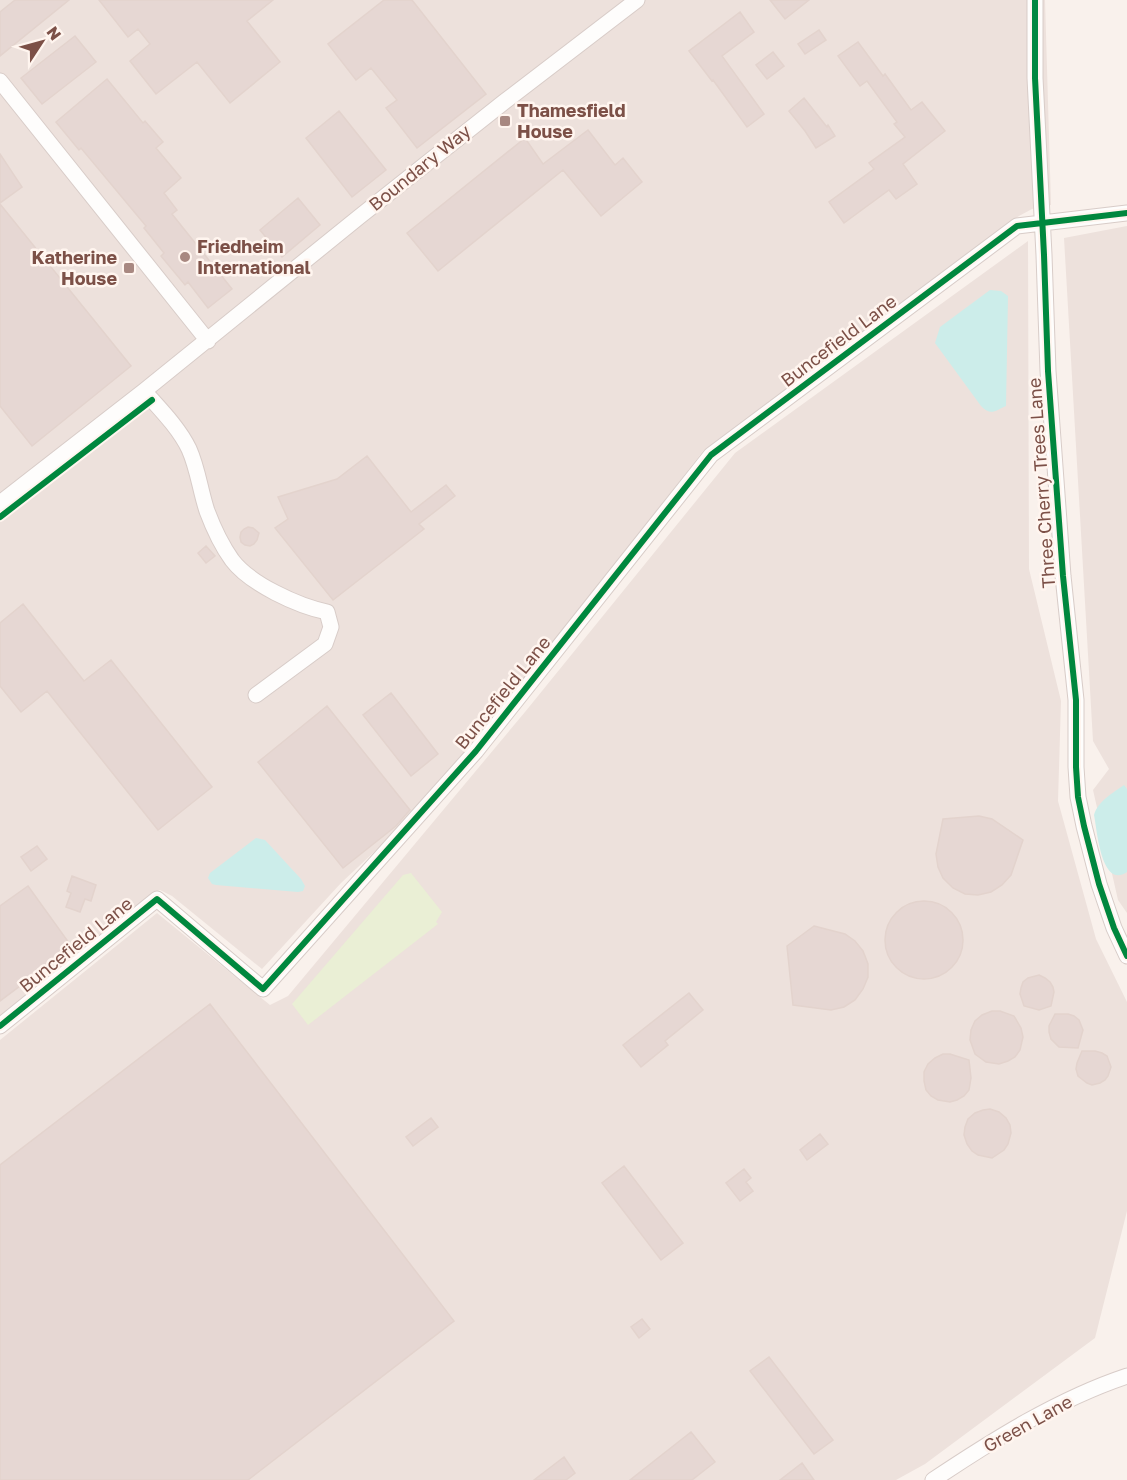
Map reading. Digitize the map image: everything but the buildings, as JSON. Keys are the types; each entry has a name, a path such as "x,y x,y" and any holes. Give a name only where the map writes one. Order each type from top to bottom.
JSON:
{"street":[{"name":"Boundary Way","path":"0,503 144,392 494,109 637,0"},
{"name":"Three Cherry Trees Lane","path":"1035,0 1035,78 1049,382 1063,576 1076,700 1078,797 1099,884 1114,928 1127,956"},
{"path":"0,81 208,340"},
{"path":"1042,224 1127,213"},
{"name":"Buncefield Lane","path":"0,1026 157,899 263,989 477,751 711,455 1017,226 1042,224"},
{"path":"144,392 170,421 188,447 197,470 208,513 232,561 253,580 275,593 311,609 327,612 331,627 324,644 256,695"},
{"name":"Green Lane","path":"933,1480 1027,1422 1078,1396 1127,1376"}],"shaded area":[{"path":"0,0 1045,0 1051,205 1032,209 1019,216 703,451 540,661 406,822 341,883 262,969 172,896 160,890 151,894 114,923 0,1017"},
{"path":"1127,226 1127,913 1118,900 1093,790 1109,769 1093,741 1064,238"},
{"path":"1028,241 1029,569 1061,701 1058,801 1096,939 1127,1002 1127,1211 1095,1338 925,1464 896,1480 0,1480 0,1040 157,913 270,1005 288,996 525,712 735,453"}],"green space":[{"path":"411,873 442,912 436,922 438,924 308,1025 292,1004 403,875"}],"water":[{"path":"990,290 1001,291 1008,296 1006,406 990,412 981,406 935,343 940,327"},
{"path":"1124,785 1127,789 1127,872 1118,875 1111,873 1102,856 1094,815 1102,801"},
{"path":"256,838 265,840 301,879 305,886 303,891 212,884 208,878 210,873"}],"cycle path":[{"path":"1035,0 1035,78 1048,371 1063,576 1076,700 1078,797 1099,884 1114,928 1127,956"},
{"path":"0,1026 157,899 263,989 476,751 711,455 1017,226 1127,213"},
{"path":"0,517 152,400"}],"place":[{"name":"Thamesfield House","path":"505,121"},
{"name":"Friedheim International","path":"185,257"},
{"name":"Katherine House","path":"129,268"}]}
